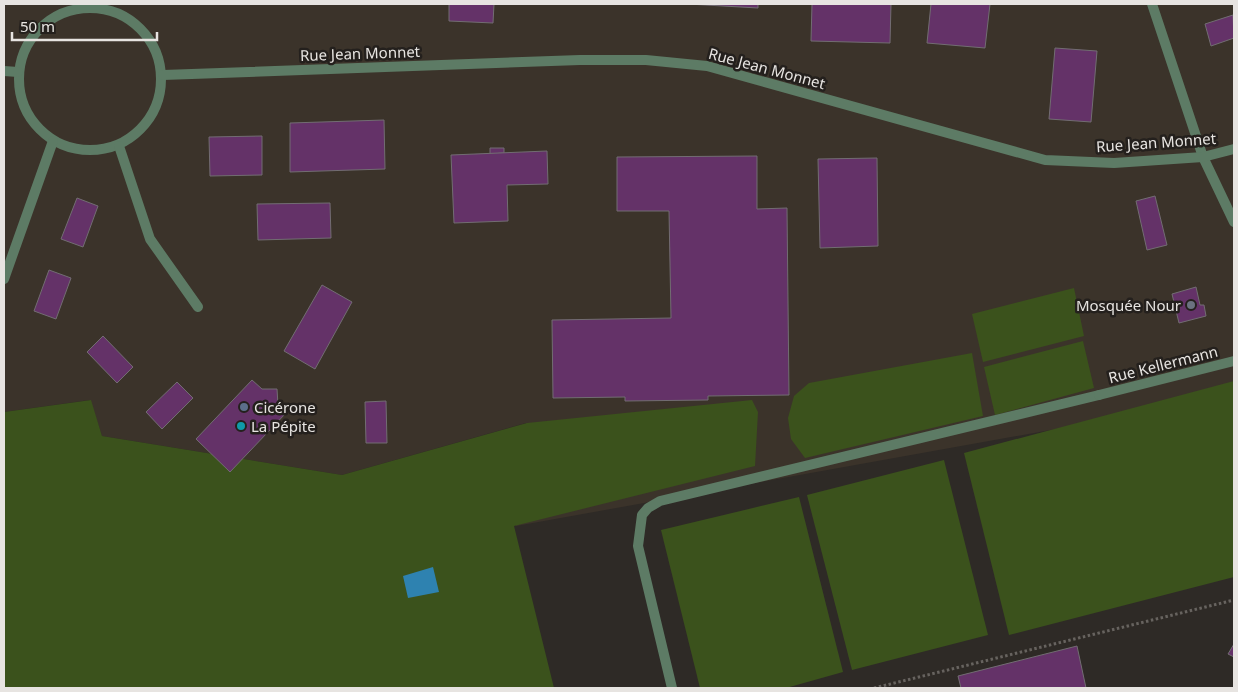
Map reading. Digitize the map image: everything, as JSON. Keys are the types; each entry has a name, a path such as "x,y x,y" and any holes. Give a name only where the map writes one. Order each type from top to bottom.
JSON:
{"street":[{"path":"1152,4 1203,156 1234,222"},
{"path":"88,5 114,10 148,35 163,75 147,124 119,146 79,151 53,141 22,106 18,72 23,51 50,18 88,5"},
{"name":"Rue Jean Monnet","path":"163,75 580,60 646,60 707,66 1045,160 1114,163 1203,156 1234,150"},
{"path":"4,71 18,72"},
{"path":"4,279 53,141"},
{"path":"119,146 150,239 198,307"},
{"name":"Rue Kellermann","path":"672,688 638,546 642,515 648,508 660,501 1234,362"}],"path":[{"path":"874,688 1234,600"}],"shaded area":[{"path":"4,4 1234,4 1234,397 516,526 526,423 342,475 102,436 90,400 4,412"}],"green space":[{"path":"1074,288 1084,336 983,362 972,314"},
{"path":"1083,341 1094,388 995,415 984,367"},
{"path":"972,353 983,416 805,458 791,439 788,418 794,396 809,383"},
{"path":"1234,381 1234,577 1009,635 964,453"},
{"path":"91,400 102,436 342,475 527,423 752,400 758,412 755,466 514,526 554,688 4,688 4,412"},
{"path":"944,460 988,635 852,670 807,495"},
{"path":"799,497 843,672 786,688 700,688 661,530"}],"water":[{"path":"433,567 439,592 408,598 403,576"}],"building":[{"path":"449,4 494,4 493,23 449,21"},
{"path":"688,4 758,4 758,8"},
{"path":"812,4 891,4 890,43 811,41"},
{"path":"931,4 990,4 985,48 927,43"},
{"path":"1233,15 1234,38 1211,46 1205,24"},
{"path":"1055,48 1097,51 1091,122 1049,119"},
{"path":"384,120 385,169 290,172 290,123"},
{"path":"262,136 262,175 210,176 209,137"},
{"path":"490,148 504,148 504,153 490,154"},
{"path":"547,151 548,184 507,185 508,221 454,223 451,155"},
{"path":"757,156 757,209 787,208 789,395 708,396 708,400 625,401 625,397 553,398 552,320 671,318 669,211 617,211 617,157"},
{"path":"877,158 878,246 820,248 818,159"},
{"path":"1155,196 1167,245 1147,250 1136,201"},
{"path":"77,198 98,206 83,247 61,239"},
{"path":"330,203 331,238 258,240 257,204"},
{"path":"49,270 71,278 56,319 34,311"},
{"path":"322,285 352,302 315,369 284,351"},
{"path":"1196,287 1200,305 1204,305 1206,316 1179,323 1172,294"},
{"path":"103,336 133,367 117,383 87,352"},
{"name":"La Pépite","path":"252,380 262,389 277,389 278,405 286,413 230,472 196,439"},
{"path":"177,382 193,398 162,429 146,412"},
{"path":"386,401 387,443 366,443 365,402"},
{"path":"1234,644 1234,657 1228,654"},
{"path":"1077,646 1086,688 961,688 958,676"}],"place":[{"name":"Mosquée Nour","path":"1191,305"},
{"name":"Cicérone","path":"244,407"},
{"name":"La Pépite","path":"241,426"}]}
